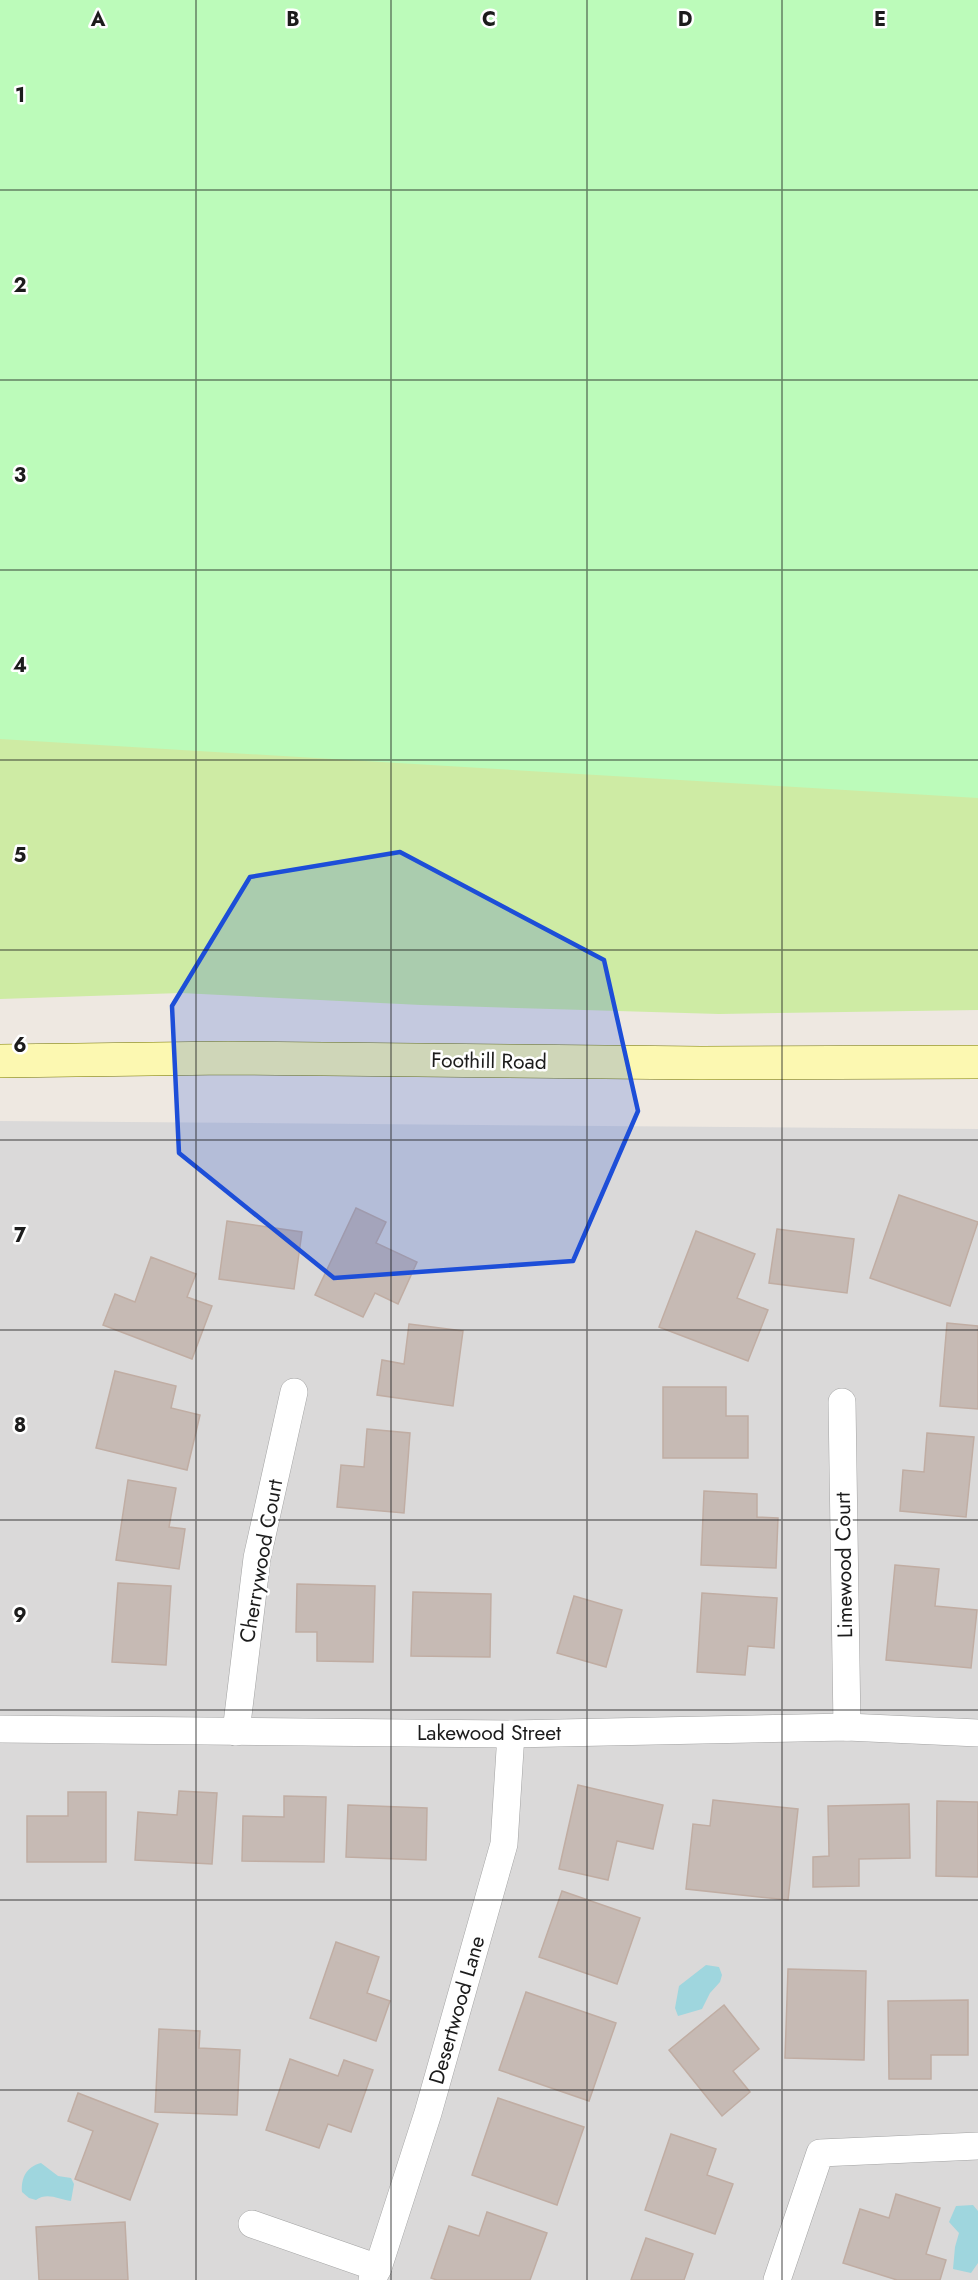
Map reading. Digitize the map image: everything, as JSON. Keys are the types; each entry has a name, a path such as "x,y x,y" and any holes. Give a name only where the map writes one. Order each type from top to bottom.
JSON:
{"main road":[{"name":"Foothill Road","path":"0,1060 228,1058 689,1063 978,1062"}],"street":[{"name":"Cherrywood Court","path":"236,1732 258,1558 294,1392"},
{"name":"Limewood Court","path":"842,1402 847,1727"},
{"name":"Lakewood Street","path":"0,1729 511,1734 847,1727 978,1733"},
{"name":"Desertwood Lane","path":"375,2274 428,2113 504,1844 511,1734"},
{"path":"777,2280 820,2152 978,2146"},
{"path":"252,2224 375,2274"}],"highlighted area":[{"path":"400,852 604,960 638,1111 573,1261 334,1278 179,1153 172,1006 250,877"}],"shaded area":[{"path":"0,1121 978,1129 978,2280 0,2280"}],"green space":[{"path":"0,0 978,0 978,1010 719,1014 421,1005 181,993 0,999"},
{"path":"0,0 978,0 978,798 0,739"}],"water":[{"path":"706,1965 719,1967 722,1975 720,1982 710,1993 702,2009 678,2016 675,2008 679,1986"},
{"path":"41,2163 58,2176 71,2178 74,2184 71,2201 48,2196 36,2200 22,2192 22,2182 28,2170"},
{"path":"973,2205 978,2211 978,2263 971,2273 953,2269 959,2233 949,2222 956,2206"}],"building":[{"path":"899,1195 978,1222 950,1306 870,1278"},
{"path":"356,1208 386,1222 376,1243 417,1262 398,1304 375,1293 363,1317 315,1295"},
{"path":"227,1221 302,1232 294,1289 219,1279"},
{"path":"777,1229 854,1239 847,1293 769,1283"},
{"path":"696,1231 755,1254 737,1298 768,1310 748,1361 659,1327"},
{"path":"151,1257 196,1274 187,1297 212,1306 192,1359 103,1325 115,1294 135,1302"},
{"path":"947,1323 978,1326 978,1409 940,1406"},
{"path":"409,1324 463,1331 453,1406 377,1395 382,1360 404,1364"},
{"path":"115,1371 176,1386 171,1408 200,1415 187,1470 96,1448"},
{"path":"663,1387 726,1387 726,1416 748,1416 748,1458 663,1458"},
{"path":"367,1429 410,1433 404,1513 337,1507 341,1465 364,1467"},
{"path":"927,1433 974,1437 966,1517 900,1511 903,1470 924,1472"},
{"path":"128,1480 176,1488 169,1527 185,1529 179,1569 116,1560"},
{"path":"704,1491 757,1494 757,1517 778,1518 776,1568 701,1565"},
{"path":"895,1565 939,1569 935,1606 977,1610 971,1668 886,1660"},
{"path":"118,1583 171,1586 166,1665 112,1662"},
{"path":"297,1584 375,1586 373,1662 317,1661 317,1632 296,1632"},
{"path":"413,1592 491,1594 490,1657 411,1656"},
{"path":"702,1593 777,1598 774,1648 748,1646 745,1675 697,1672"},
{"path":"574,1596 622,1610 606,1667 557,1653"},
{"path":"578,1785 663,1805 653,1849 617,1841 608,1880 559,1869"},
{"path":"179,1791 217,1793 212,1864 135,1860 138,1812 177,1815"},
{"path":"68,1792 106,1792 106,1862 27,1862 27,1816 68,1816"},
{"path":"284,1796 326,1797 324,1862 242,1861 243,1816 284,1817"},
{"path":"713,1800 798,1809 788,1900 686,1889 693,1824 710,1826"},
{"path":"937,1801 978,1802 978,1877 936,1876"},
{"path":"909,1804 910,1858 859,1859 859,1886 813,1887 813,1857 829,1856 828,1806"},
{"path":"348,1805 427,1808 426,1860 346,1857"},
{"path":"562,1891 640,1918 617,1984 539,1957"},
{"path":"336,1942 379,1957 367,1993 390,2001 376,2041 310,2018"},
{"path":"788,1969 866,1971 864,2060 785,2058"},
{"path":"526,1992 616,2023 589,2101 499,2070"},
{"path":"968,2000 968,2055 931,2055 931,2079 889,2079 888,2001"},
{"path":"724,2005 759,2049 733,2071 750,2092 722,2116 669,2050"},
{"path":"159,2029 200,2031 199,2048 240,2050 237,2115 155,2112"},
{"path":"290,2059 338,2076 344,2060 373,2070 351,2132 328,2124 319,2148 266,2130"},
{"path":"78,2093 158,2124 130,2200 75,2179 93,2131 68,2121"},
{"path":"498,2098 584,2127 557,2205 472,2175"},
{"path":"671,2134 716,2149 707,2175 733,2184 715,2234 645,2210"},
{"path":"896,2194 940,2208 926,2254 946,2260 940,2280 897,2280 843,2263 860,2209 889,2218"},
{"path":"487,2212 547,2233 530,2280 437,2280 431,2278 449,2226 479,2236"},
{"path":"125,2222 128,2280 39,2280 36,2227"},
{"path":"646,2238 693,2254 684,2280 631,2280"}]}
